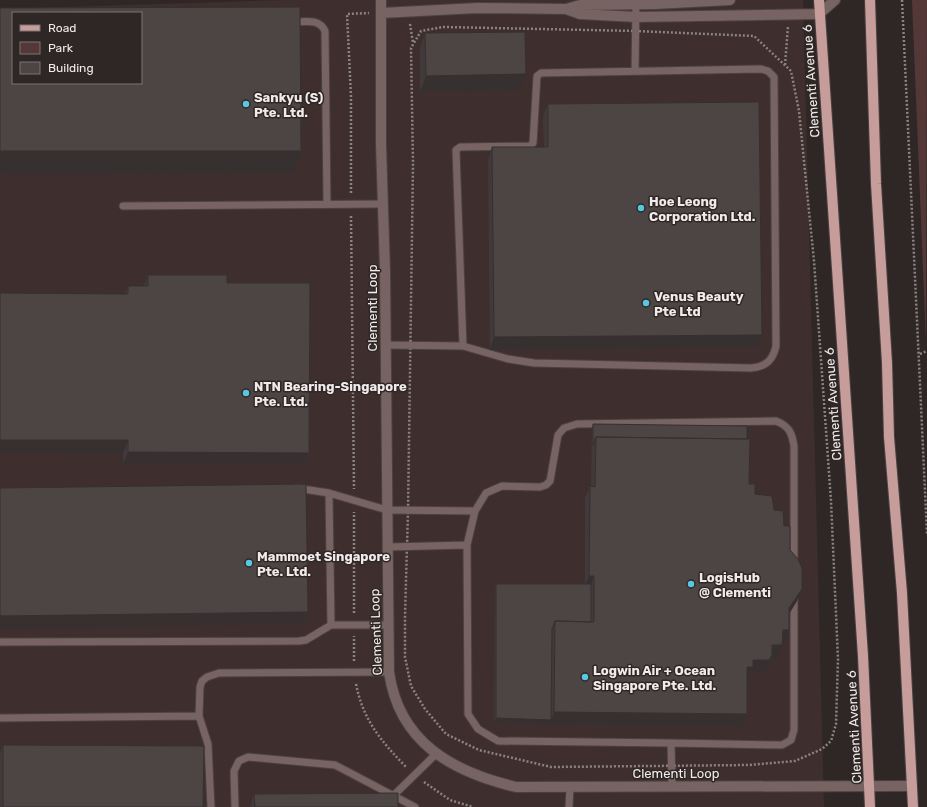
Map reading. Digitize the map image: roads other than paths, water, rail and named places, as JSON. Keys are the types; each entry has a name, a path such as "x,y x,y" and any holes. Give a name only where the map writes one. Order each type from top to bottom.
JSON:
{"main road":[{"name":"Clementi Avenue 6","path":"819,0 863,656 870,807"},
{"path":"870,0 876,184 887,363 889,437 902,593 913,807"}],"street":[{"name":"Clementi Loop","path":"381,0 381,144 390,672 392,690 399,709 411,729 436,754 462,769 486,780 516,786 912,786"},
{"path":"381,13 477,8 566,9 610,2 636,4 730,0"},
{"path":"580,6 609,15 636,17 790,15 819,14 835,0"}],"lane":[{"path":"609,15 610,2"},
{"path":"635,71 636,4"},
{"path":"285,22 317,22 322,25 325,31 327,204"},
{"path":"385,345 463,346 508,359 544,364 751,368 765,364 773,358 776,346 774,77 768,71 761,69 541,73 537,76 533,143 530,146 460,147 456,150 463,346"},
{"path":"123,206 383,204"},
{"path":"794,572 794,446 792,433 783,424 776,421 577,424 564,428 558,435 550,481 546,485 540,487 502,486 486,493 475,511 467,546 468,714 478,729 498,741 782,745 791,740 794,730 794,588"},
{"path":"290,488 329,493 387,510 475,511"},
{"path":"329,493 331,625"},
{"path":"388,547 467,546"},
{"path":"0,642 299,641 306,640 331,625 389,625"},
{"path":"211,807 208,744 199,716 200,687 202,681 219,673 390,672"},
{"path":"0,718 199,716"},
{"path":"671,744 672,786"},
{"path":"393,796 436,754"},
{"path":"234,807 234,771 239,761 248,757 335,765 415,807"},
{"path":"569,807 570,786"}],"place":[{"name":"Sankyu (S) Pte. Ltd.","path":"246,104"},
{"name":"Hoe Leong Corporation Ltd.","path":"641,208"},
{"name":"Venus Beauty Pte Ltd","path":"646,303"},
{"name":"NTN Bearing-Singapore Pte. Ltd.","path":"246,393"},
{"name":"Mammoet Singapore Pte. Ltd.","path":"249,563"},
{"name":"LogisHub @ Clementi","path":"691,584"},
{"name":"Logwin Air + Ocean Singapore Pte. Ltd.","path":"585,677"}]}
